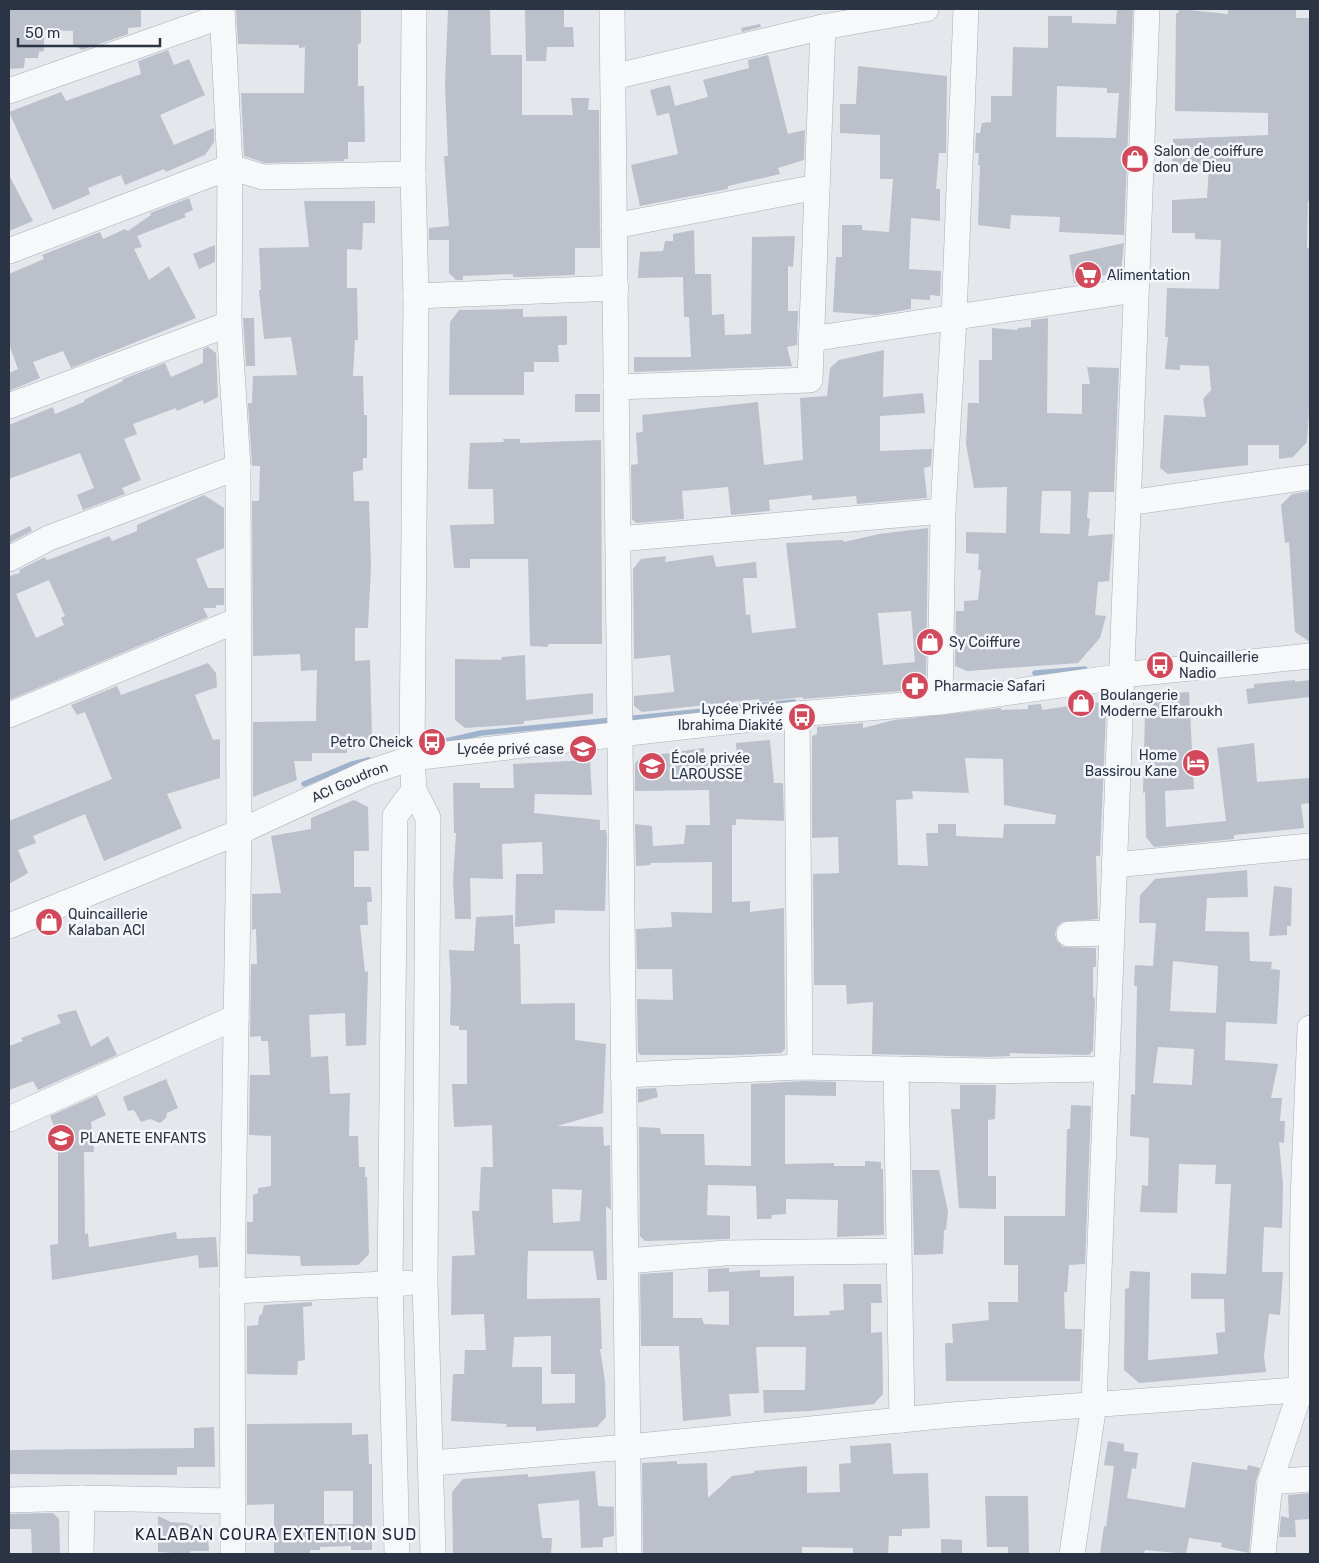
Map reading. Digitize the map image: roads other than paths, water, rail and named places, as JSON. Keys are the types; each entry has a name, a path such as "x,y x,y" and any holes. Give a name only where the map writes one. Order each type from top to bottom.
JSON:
{"street":[{"path":"414,9 413,174 416,296 412,758 414,790 428,818 425,1282 434,1554"},
{"path":"612,9 629,1554"},
{"path":"613,77 823,28 926,9"},
{"path":"940,702 943,511 954,317 966,9"},
{"path":"1072,1554 1094,1404 1147,9"},
{"path":"9,91 222,12 230,167 229,324 238,467 239,832 232,1291 234,1554"},
{"path":"616,387 810,380 823,28"},
{"path":"9,251 230,167 263,177 413,174"},
{"path":"614,226 817,187"},
{"path":"416,296 616,288"},
{"path":"811,339 1135,290"},
{"path":"9,406 229,324"},
{"path":"9,559 50,538 238,467"},
{"path":"1128,503 1310,476"},
{"path":"618,539 943,511"},
{"path":"9,715 238,620"},
{"name":"ACI Goudron","path":"9,926 239,832 367,773 412,758 796,714 940,702 1122,675 1310,656"},
{"path":"796,714 800,1067"},
{"path":"397,1554 390,1284 395,816 414,790"},
{"path":"1114,864 1310,846"},
{"path":"1069,934 1111,933"},
{"path":"9,1119 236,1016"},
{"path":"1263,1554 1270,1482 1306,1389 1310,1028"},
{"path":"623,1075 800,1067 990,1071 1106,1069"},
{"path":"896,1069 902,1420"},
{"path":"626,1261 726,1252 898,1251"},
{"path":"232,1291 425,1282"},
{"path":"432,1464 902,1420 1306,1389"},
{"path":"1270,1482 1310,1479"},
{"path":"9,1500 82,1498 233,1501"},
{"path":"81,1554 82,1498"}],"waterway":[{"path":"1035,673 1085,669"},
{"path":"625,719 794,702"},
{"path":"437,743 481,733 613,720"},
{"path":"304,784 352,764 369,760"}],"place":[{"name":"Salon de coiffure don de Dieu","path":"1135,159"},
{"name":"Alimentation","path":"1088,275"},
{"name":"Sy Coiffure","path":"930,642"},
{"name":"Quincaillerie Nadio","path":"1160,665"},
{"name":"Pharmacie Safari","path":"915,686"},
{"name":"Boulangerie Moderne Elfaroukh","path":"1081,703"},
{"name":"Lycée Privée Ibrahima Diakité","path":"802,717"},
{"name":"Petro Cheick","path":"432,742"},
{"name":"Lycée privé case","path":"583,749"},
{"name":"Home Bassirou Kane","path":"1196,763"},
{"name":"École privée LAROUSSE","path":"652,766"},
{"name":"Quincaillerie Kalaban ACI","path":"49,922"},
{"name":"PLANETE ENFANTS","path":"61,1138"}],"district":[{"name":"KALABAN COURA EXTENTION SUD","path":"276,1534"}]}
